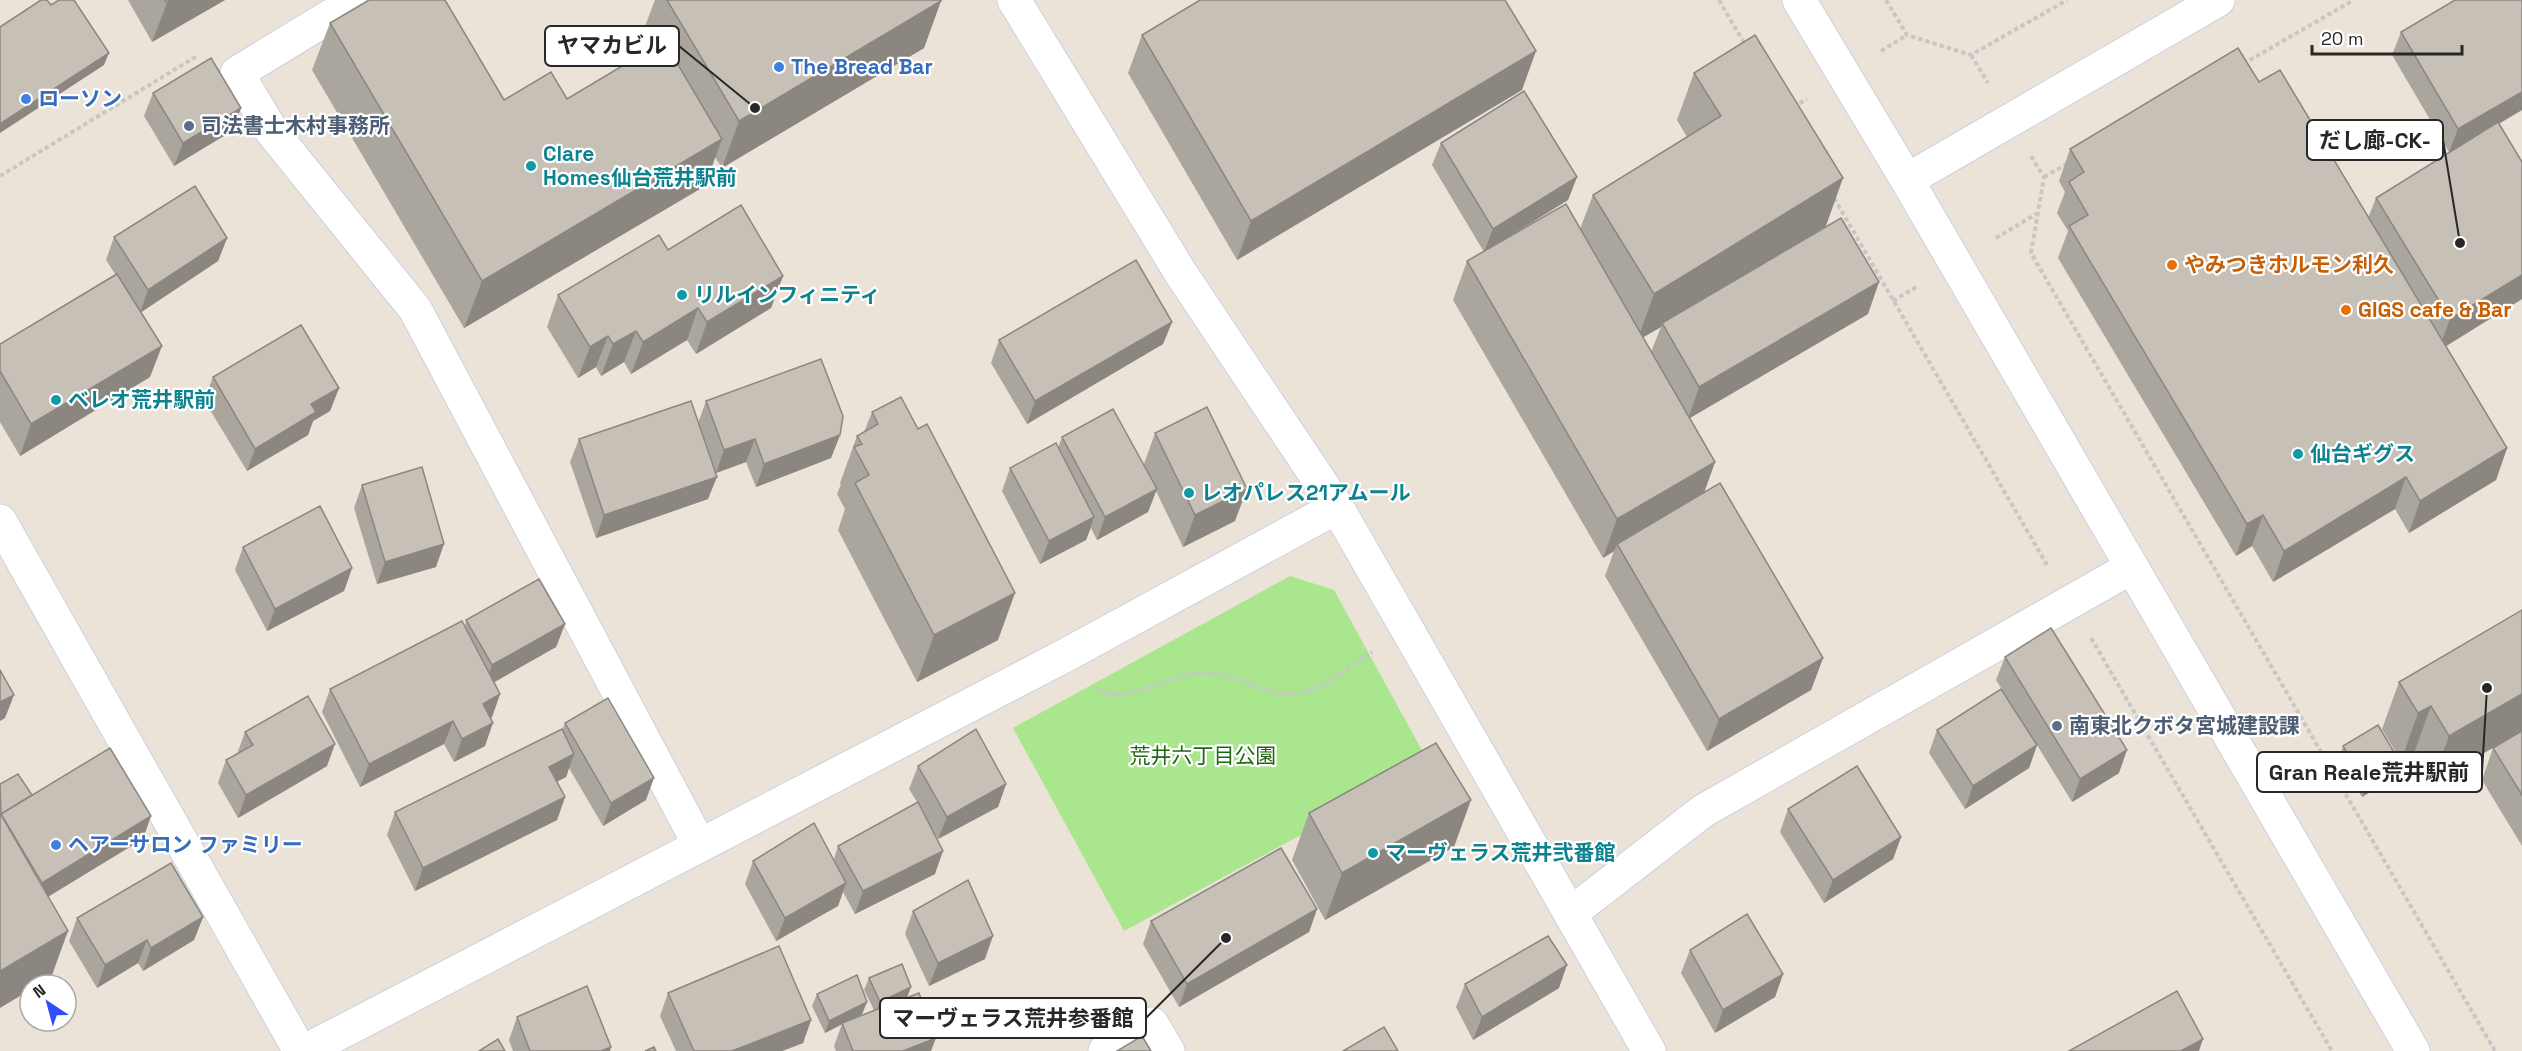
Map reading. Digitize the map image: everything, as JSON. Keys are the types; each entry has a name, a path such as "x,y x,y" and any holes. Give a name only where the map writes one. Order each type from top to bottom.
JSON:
{"street":[{"path":"357,0 237,73 273,133 415,309 699,844"},
{"path":"1014,0 1180,272 1337,507 1650,1051"},
{"path":"1799,0 1907,180 2413,1051"},
{"path":"1907,180 2218,0"},
{"path":"0,521 303,1051 1066,655 1337,507"},
{"path":"1571,913 1703,811 2132,567"},
{"path":"1105,1051 1152,1024 1168,1051"}],"path":[{"path":"1719,0 1749,51"},
{"path":"1886,0 1907,35 1971,55 1991,88"},
{"path":"1971,55 2067,0"},
{"path":"2236,67 2354,0"},
{"path":"1873,56 1907,35"},
{"path":"0,176 200,54"},
{"path":"1785,112 1814,94"},
{"path":"2027,149 2044,177 2031,253 2495,1051"},
{"path":"2044,177 2074,160"},
{"path":"1830,192 2051,571"},
{"path":"1996,238 2038,213"},
{"path":"1893,301 1923,282"},
{"path":"1066,655 1100,691 1115,696 1131,694 1176,677 1204,672 1218,674 1269,691 1305,692 1408,630"},
{"path":"2090,637 2332,1051"}],"green space":[{"name":"荒井六丁目公園","path":"1290,576 1334,590 1430,765 1124,931 1013,728"}],"building":[{"name":"ローソン","path":"41,0 47,0 51,5 59,0 74,0 109,53 0,124 0,27"},
{"name":"Clare Homes仙台荒井駅前","path":"369,0 445,0 504,100 551,72 567,99 664,41 722,139 482,281 330,23"},
{"path":"667,0 941,0 941,1 739,121"},
{"path":"1200,0 1505,0 1536,51 1251,221 1142,35"},
{"path":"2455,0 2522,0 2522,92 2458,129 2401,32"},
{"path":"1755,35 1843,178 1654,294 1593,195 1721,116 1694,73"},
{"name":"仙台ギグス","path":"2238,48 2259,82 2280,70 2507,448 2420,501 2406,477 2284,551 2263,515 2247,524 2069,226 2088,215 2069,182 2084,172 2070,149"},
{"path":"211,58 241,108 183,143 153,93"},
{"path":"1524,91 1577,177 1493,229 1441,143"},
{"path":"2498,122 2522,162 2522,275 2450,319 2376,198"},
{"path":"195,186 227,238 148,290 114,237"},
{"path":"1566,204 1715,462 1617,519 1467,261"},
{"name":"リルインフィニティ","path":"741,205 783,276 707,322 698,308 643,342 636,331 613,344 608,336 590,347 558,295 659,235 668,250"},
{"path":"1841,218 1879,282 1699,387 1662,323"},
{"path":"1136,260 1172,322 1035,401 999,340"},
{"name":"ベレオ荒井駅前","path":"117,274 162,346 31,424 0,371 0,344"},
{"path":"301,325 339,388 311,404 316,412 255,449 213,377"},
{"path":"821,359 843,416 840,435 764,464 755,439 724,450 706,401"},
{"path":"901,397 918,429 927,424 1015,593 934,635 855,483 869,475 854,447 862,444 857,436 878,424 872,412"},
{"path":"691,401 717,477 604,515 579,439"},
{"path":"1207,407 1247,489 1195,515 1155,433"},
{"path":"1113,409 1157,489 1105,517 1062,437"},
{"path":"1056,443 1094,517 1049,541 1010,468"},
{"path":"422,467 444,544 385,562 362,485"},
{"path":"1720,483 1823,658 1719,719 1617,544"},
{"path":"320,506 352,568 275,609 243,547"},
{"path":"539,579 565,624 492,665 466,620"},
{"path":"2522,610 2522,694 2449,736 2431,706 2418,713 2399,682"},
{"path":"462,621 500,694 483,704 493,723 462,739 453,721 369,764 330,689"},
{"path":"2051,628 2127,750 2080,779 2005,657"},
{"path":"0,670 14,695 0,702"},
{"path":"2001,689 2037,745 1973,786 1937,730"},
{"path":"308,696 335,744 246,795 226,760 253,745 245,732"},
{"path":"608,698 654,778 611,803 565,723"},
{"path":"2378,725 2401,764 2367,785 2343,746"},
{"path":"562,729 574,754 549,767 565,797 423,868 395,812"},
{"path":"976,729 1006,784 947,817 918,766"},
{"path":"2522,731 2522,795 2493,748"},
{"path":"1436,743 1471,800 1342,873 1309,813"},
{"path":"110,748 151,816 42,883 1,814"},
{"path":"1857,766 1901,837 1833,880 1788,809"},
{"path":"18,774 32,795 1,814 0,784"},
{"path":"918,802 943,851 863,891 838,846"},
{"path":"0,813 68,931 0,971"},
{"path":"814,823 846,883 785,918 753,861"},
{"path":"1281,848 1317,909 1187,984 1151,921"},
{"path":"171,863 203,917 151,948 147,940 105,965 77,918"},
{"path":"968,880 993,936 938,963 913,911"},
{"path":"1747,914 1783,974 1723,1010 1690,950"},
{"path":"1548,936 1567,965 1482,1017 1465,984"},
{"path":"779,946 811,1020 732,1051 694,1051 668,993"},
{"path":"902,964 911,987 880,1002 869,978"},
{"path":"857,975 867,1002 829,1021 817,994"},
{"path":"587,986 611,1047 601,1051 530,1051 517,1017"},
{"path":"2177,991 2203,1039 2181,1051 2069,1051"},
{"path":"919,993 936,1038 903,1051 853,1051 842,1023"},
{"path":"1384,1027 1398,1051 1343,1051"},
{"path":"1142,1036 1151,1051 1117,1051"},
{"path":"498,1039 505,1051 479,1051"}],"place":[{"name":"The Bread Bar","path":"779,67"},
{"name":"ローソン","path":"26,99"},
{"name":"ヤマカビル","path":"755,108"},
{"name":"司法書士木村事務所","path":"189,126"},
{"name":"Clare Homes仙台荒井駅前","path":"531,166"},
{"name":"だし廊-CK-","path":"2460,243"},
{"name":"やみつきホルモン利久","path":"2172,265"},
{"name":"リルインフィニティ","path":"682,295"},
{"name":"GIGS cafe & Bar","path":"2346,310"},
{"name":"ベレオ荒井駅前","path":"56,400"},
{"name":"仙台ギグス","path":"2298,454"},
{"name":"レオパレス21アムール","path":"1189,493"},
{"name":"Gran Reale荒井駅前","path":"2487,688"},
{"name":"南東北クボタ宮城建設課","path":"2057,726"},
{"name":"ヘアーサロン ファミリー","path":"56,845"},
{"name":"マーヴェラス荒井弐番館","path":"1373,853"},
{"name":"マーヴェラス荒井参番館","path":"1226,938"}]}
